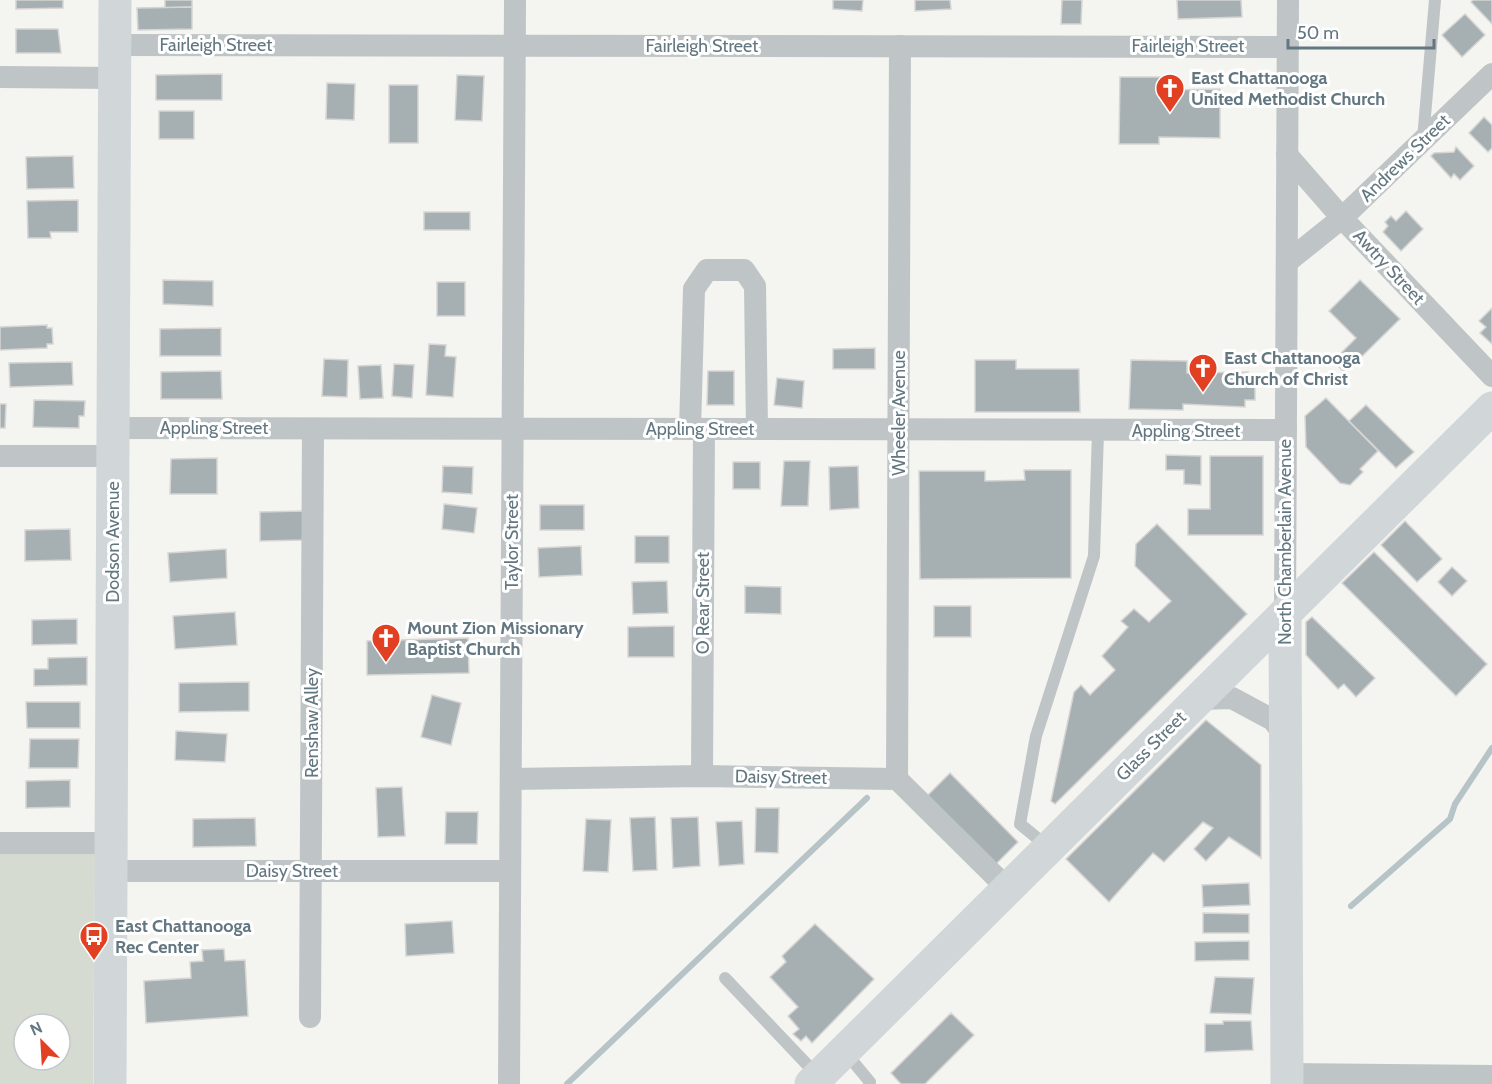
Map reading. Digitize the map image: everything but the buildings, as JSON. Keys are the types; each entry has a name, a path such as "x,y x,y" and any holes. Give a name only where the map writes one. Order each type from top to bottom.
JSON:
{"street":[{"name":"Dodson Avenue","path":"110,1084 115,0"},
{"name":"Taylor Street","path":"509,1084 515,0"},
{"name":"North Chamberlain Avenue","path":"1287,1079 1284,735 1288,0"},
{"name":"Fairleigh Street","path":"115,45 1288,47"},
{"name":"Wheeler Avenue","path":"897,779 900,46"},
{"name":"Andrews Street","path":"1287,262 1342,218 1492,74"},
{"path":"0,77 115,78"},
{"name":"Awtry Street","path":"1287,155 1342,218 1492,376"},
{"name":"O Rear Street","path":"702,776 694,289 707,270 744,270 755,286 757,429"},
{"name":"Glass Street","path":"814,1080 1492,408"},
{"name":"Appling Street","path":"0,456 113,442 313,429 898,429 1098,432 1286,430"},
{"name":"Renshaw Alley","path":"310,1017 313,429"},
{"path":"1198,699 1232,698 1273,720 1284,735"},
{"name":"Daisy Street","path":"511,779 702,776 897,779"},
{"path":"897,779 1007,888"},
{"name":"Daisy Street","path":"0,843 111,857 311,871 510,872"},
{"path":"1287,1079 1492,1076"}],"lane":[{"path":"1423,140 1435,0"},
{"path":"1048,847 1020,824 1036,736 1067,647 1094,556 1098,432"},
{"path":"725,978 814,1080"},
{"path":"844,1051 870,1082 869,1084"}],"shaded area":[{"path":"95,852 93,1084 0,1084 0,853"}],"waterway":[{"path":"1351,906 1450,819 1455,804 1492,748"},
{"path":"567,1084 867,798"}],"place":[{"name":"East Chattanooga United Methodist Church","path":"1170,114"},
{"name":"East Chattanooga Church of Christ","path":"1203,394"},
{"name":"Mount Zion Missionary Baptist Church","path":"386,664"},
{"name":"East Chattanooga Rec Center","path":"94,962"}]}
